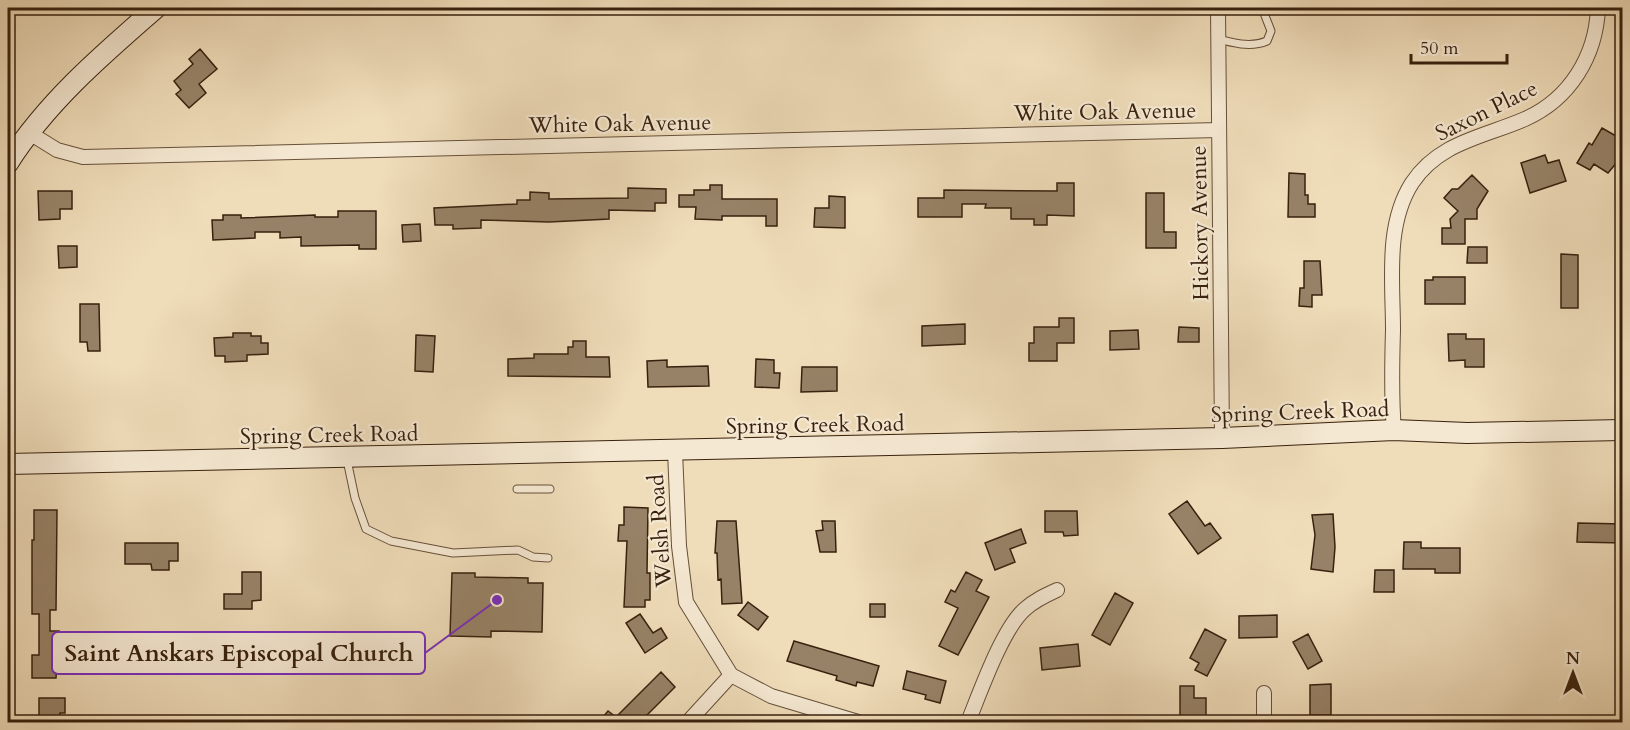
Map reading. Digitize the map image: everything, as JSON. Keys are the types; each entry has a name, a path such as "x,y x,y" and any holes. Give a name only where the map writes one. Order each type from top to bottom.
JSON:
{"main road":[{"path":"8,163 28,132 84,71 156,8"},
{"name":"Spring Creek Road","path":"8,464 1222,438 1394,430 1467,433 1623,430"}],"street":[{"name":"Hickory Avenue","path":"1218,8 1222,438"},
{"name":"Saxon Place","path":"1394,430 1393,240 1403,202 1413,183 1437,157 1474,136 1525,119 1546,107 1566,91 1582,70 1592,45 1598,8"},
{"name":"White Oak Avenue","path":"28,132 57,150 83,157 1219,130"},
{"name":"Welsh Road","path":"675,451 679,546 686,602 731,675"},
{"path":"968,723 983,683 1022,611 1036,600 1057,590"},
{"path":"688,723 731,675 771,696 858,723"},
{"path":"1264,693 1264,723"}],"lane":[{"path":"1218,39 1244,45 1256,45 1267,41 1271,31 1262,8"},
{"path":"346,457 355,498 366,529 391,541 453,553 518,550 533,557 548,558"},
{"path":"517,489 550,489"}],"building":[{"path":"200,49 217,69 199,84 206,93 189,108 176,94 181,90 174,81 193,64 189,59"},
{"path":"1602,128 1623,140 1623,155 1608,173 1594,164 1590,170 1577,163 1589,143 1592,145"},
{"path":"1545,155 1548,163 1559,160 1566,181 1530,193 1521,163"},
{"path":"1289,173 1305,174 1305,195 1308,195 1308,204 1315,204 1315,217 1288,217"},
{"path":"1472,175 1488,191 1477,209 1477,219 1465,219 1465,244 1442,244 1442,228 1451,228 1450,219 1458,211 1444,198 1452,189 1458,189"},
{"path":"1057,183 1074,183 1074,216 1047,215 1047,225 1034,225 1034,219 1011,219 1011,208 985,208 986,204 962,204 962,217 918,217 918,198 944,198 944,190 1057,191"},
{"path":"710,185 722,185 722,199 777,199 777,226 766,226 766,216 722,216 722,220 695,219 696,207 679,207 679,195 694,195 694,190 710,190"},
{"path":"628,188 666,189 666,203 655,203 655,211 609,210 609,219 549,222 481,220 481,228 453,229 453,225 435,225 434,208 517,204 517,200 530,200 530,192 549,193 549,199 628,198"},
{"path":"38,191 72,191 72,209 60,209 60,219 39,220"},
{"path":"1146,193 1164,193 1164,232 1176,232 1176,248 1146,248"},
{"path":"829,196 845,197 845,228 814,227 815,208 829,208"},
{"path":"338,211 376,211 376,249 359,249 359,245 301,246 301,237 280,238 280,232 255,232 255,238 213,240 212,220 223,220 223,215 241,215 241,218 315,215 315,217 338,217"},
{"path":"420,224 421,241 403,242 402,225"},
{"path":"58,246 77,246 77,267 59,268"},
{"path":"1468,247 1487,247 1487,263 1467,263"},
{"path":"1561,254 1578,255 1578,308 1561,308"},
{"path":"1304,261 1320,261 1322,295 1312,295 1312,307 1299,306 1300,288 1304,288"},
{"path":"1433,277 1465,277 1465,304 1425,304 1425,280 1433,280"},
{"path":"80,304 99,304 100,351 88,351 87,342 80,342"},
{"path":"1059,318 1074,318 1074,343 1057,343 1057,361 1029,361 1029,343 1034,343 1034,327 1059,327"},
{"path":"965,324 965,344 922,346 922,326"},
{"path":"1179,327 1199,328 1199,342 1178,342"},
{"path":"1138,330 1139,349 1110,350 1110,331"},
{"path":"233,333 251,333 251,336 261,336 261,343 268,343 268,354 247,355 247,361 225,362 225,356 215,356 214,338 233,337"},
{"path":"1448,334 1466,334 1466,339 1484,339 1484,367 1465,367 1465,360 1449,361"},
{"path":"416,335 435,336 433,372 415,371"},
{"path":"573,341 586,341 586,357 609,357 610,377 508,376 508,359 534,358 534,354 568,354 568,347 573,347"},
{"path":"756,359 774,360 774,373 780,373 779,388 755,387"},
{"path":"667,360 667,367 708,366 709,386 648,387 647,361"},
{"path":"802,367 837,367 837,391 801,392"},
{"path":"1187,501 1205,526 1210,523 1221,538 1198,554 1169,514"},
{"path":"624,507 648,508 647,573 650,573 650,600 645,600 645,607 624,607 627,541 618,541 619,525 624,525"},
{"path":"34,510 57,510 56,610 50,610 50,631 59,631 56,678 32,678 32,655 39,655 39,614 32,614"},
{"path":"1045,511 1077,511 1078,535 1064,536 1063,532 1045,532"},
{"path":"1333,514 1335,547 1333,572 1311,569 1315,535 1312,515"},
{"path":"717,521 736,521 742,603 722,604 721,579 718,580 717,553 715,553"},
{"path":"822,521 835,521 836,552 820,552 816,531 823,530"},
{"path":"1578,523 1623,524 1623,543 1577,542"},
{"path":"1021,529 1026,543 1010,549 1015,562 995,570 985,543"},
{"path":"1404,542 1421,542 1421,548 1460,548 1460,573 1435,573 1435,569 1403,569"},
{"path":"125,543 178,543 178,561 169,561 169,570 152,570 151,564 125,564"},
{"path":"1375,570 1394,570 1394,592 1374,592"},
{"path":"242,572 261,572 261,600 252,601 252,609 224,609 224,594 242,594"},
{"path":"966,572 982,580 976,591 989,597 958,655 939,646 958,608 945,602 951,590 955,592"},
{"path":"452,573 475,573 475,577 528,578 528,583 543,583 542,632 491,631 491,637 450,636"},
{"path":"1115,593 1133,603 1110,645 1092,635"},
{"path":"748,602 768,617 758,630 738,615"},
{"path":"870,604 885,604 885,617 870,617"},
{"path":"640,614 653,633 661,628 667,638 645,653 626,623"},
{"path":"1277,615 1277,637 1239,638 1239,616"},
{"path":"1205,629 1226,640 1207,676 1195,670 1199,663 1190,658"},
{"path":"1308,634 1322,661 1308,669 1293,642"},
{"path":"794,641 879,666 873,686 857,682 856,686 836,680 837,676 787,661"},
{"path":"1078,644 1080,666 1042,670 1040,648"},
{"path":"907,671 946,681 940,703 925,699 926,695 903,689"},
{"path":"661,672 675,687 639,723 598,723 608,711 616,717"},
{"path":"1331,684 1331,715 1310,715 1310,685"},
{"path":"1180,686 1194,686 1194,698 1206,698 1206,719 1180,718"},
{"path":"39,698 65,698 65,713 60,713 60,723 39,723"}],"place":[{"name":"Saint Anskars Episcopal Church","path":"497,600"}]}
